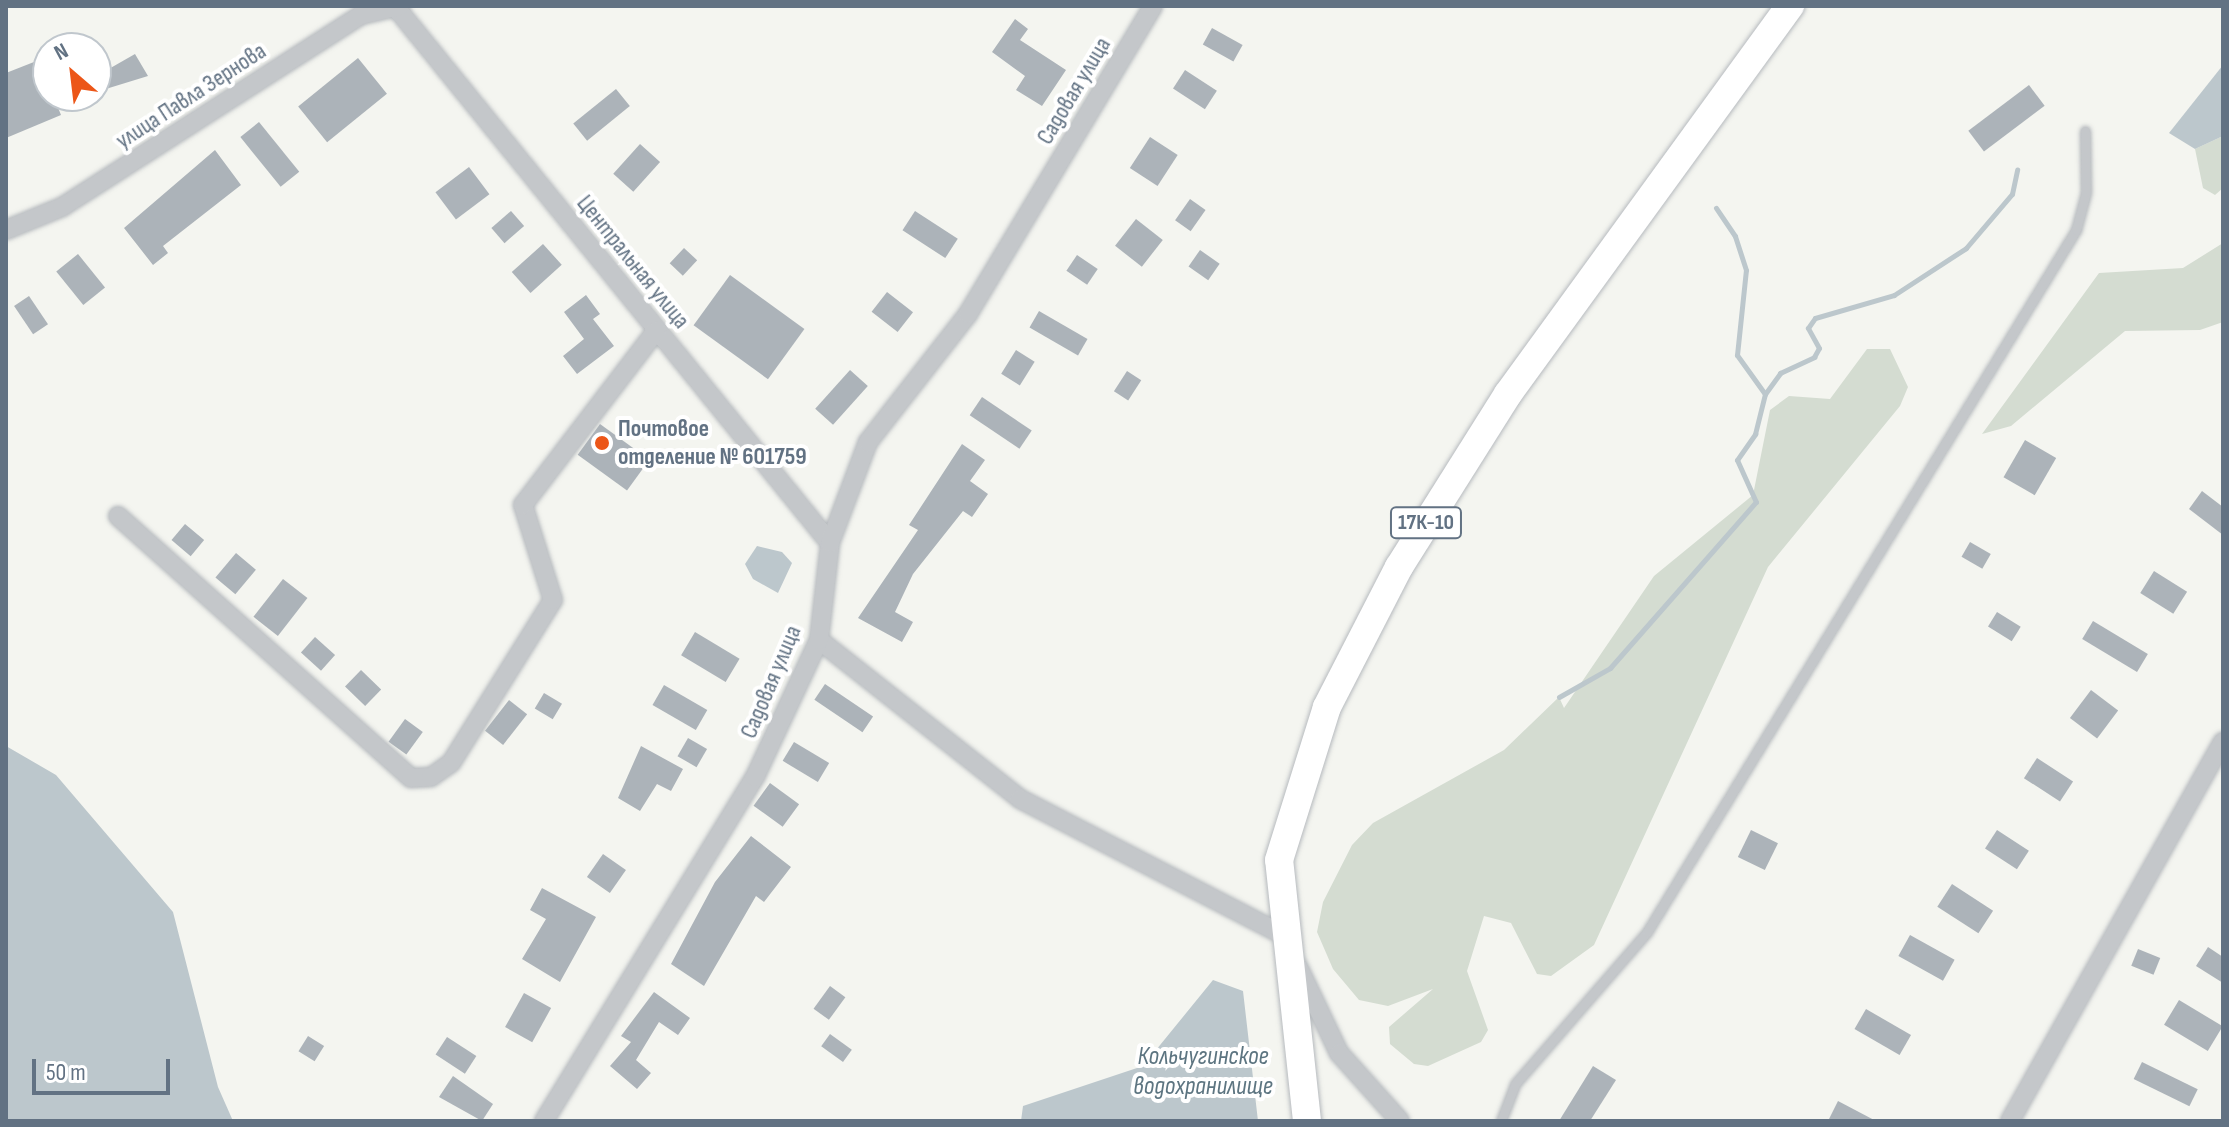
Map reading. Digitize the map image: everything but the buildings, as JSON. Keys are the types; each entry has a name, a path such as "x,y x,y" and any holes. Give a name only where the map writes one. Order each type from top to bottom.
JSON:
{"main road":[{"name":"17К-10","path":"1307,1121 1283,935 1279,860 1292,802 1327,707 1399,567 1508,394 1790,6"}],"street":[{"name":"Садовая улица","path":"544,1121 755,777 819,640 830,543 868,442 968,314 1153,6"},
{"name":"Центральная улица","path":"399,8 830,543"},
{"name":"улица Павла Зернова","path":"6,230 62,207 356,10 399,8"},
{"path":"118,516 411,778 431,777 451,763 553,600 523,505 657,330"},
{"path":"819,640 1020,799 1283,935 1339,1053 1400,1121"},
{"path":"2010,1121 2223,742"}],"lane":[{"path":"1501,1121 1515,1084 1647,932 2076,230 2086,192 2085,131"}],"shaded area":[{"path":"2223,136 2223,188 2215,195 2203,188 2195,149"},
{"path":"2223,243 2223,322 2200,330 2125,331 2011,426 1982,434 2099,273 2183,268"},
{"path":"1867,349 1890,349 1908,387 1900,406 1768,567 1594,945 1551,976 1537,974 1511,923 1484,916 1467,971 1488,1030 1481,1042 1428,1066 1414,1064 1390,1044 1389,1027 1433,989 1388,1006 1359,1000 1333,969 1317,932 1323,902 1352,845 1373,823 1504,750 1559,697 1564,708 1654,576 1753,495 1770,410 1789,396 1830,399"}],"water":[{"path":"2223,65 2223,136 2195,149 2169,133"},
{"path":"757,546 782,552 792,563 778,593 753,579 745,564"},
{"path":"6,746 56,775 173,912 218,1087 233,1121 6,1121"},
{"name":"Кольчугинское водохранилище","path":"1213,980 1243,991 1258,1121 1021,1121 1023,1106 1143,1066"}],"waterway":[{"path":"1765,394 1780,373 1814,357 1819,348 1808,328 1815,318 1894,295 1966,248 2012,194 2017,170"},
{"path":"1559,697 1610,668 1756,502 1737,460 1755,434 1765,394 1737,355 1746,270 1735,236 1716,208"}],"place":[{"name":"Почтовое отделение № 601759","path":"602,443"}]}
